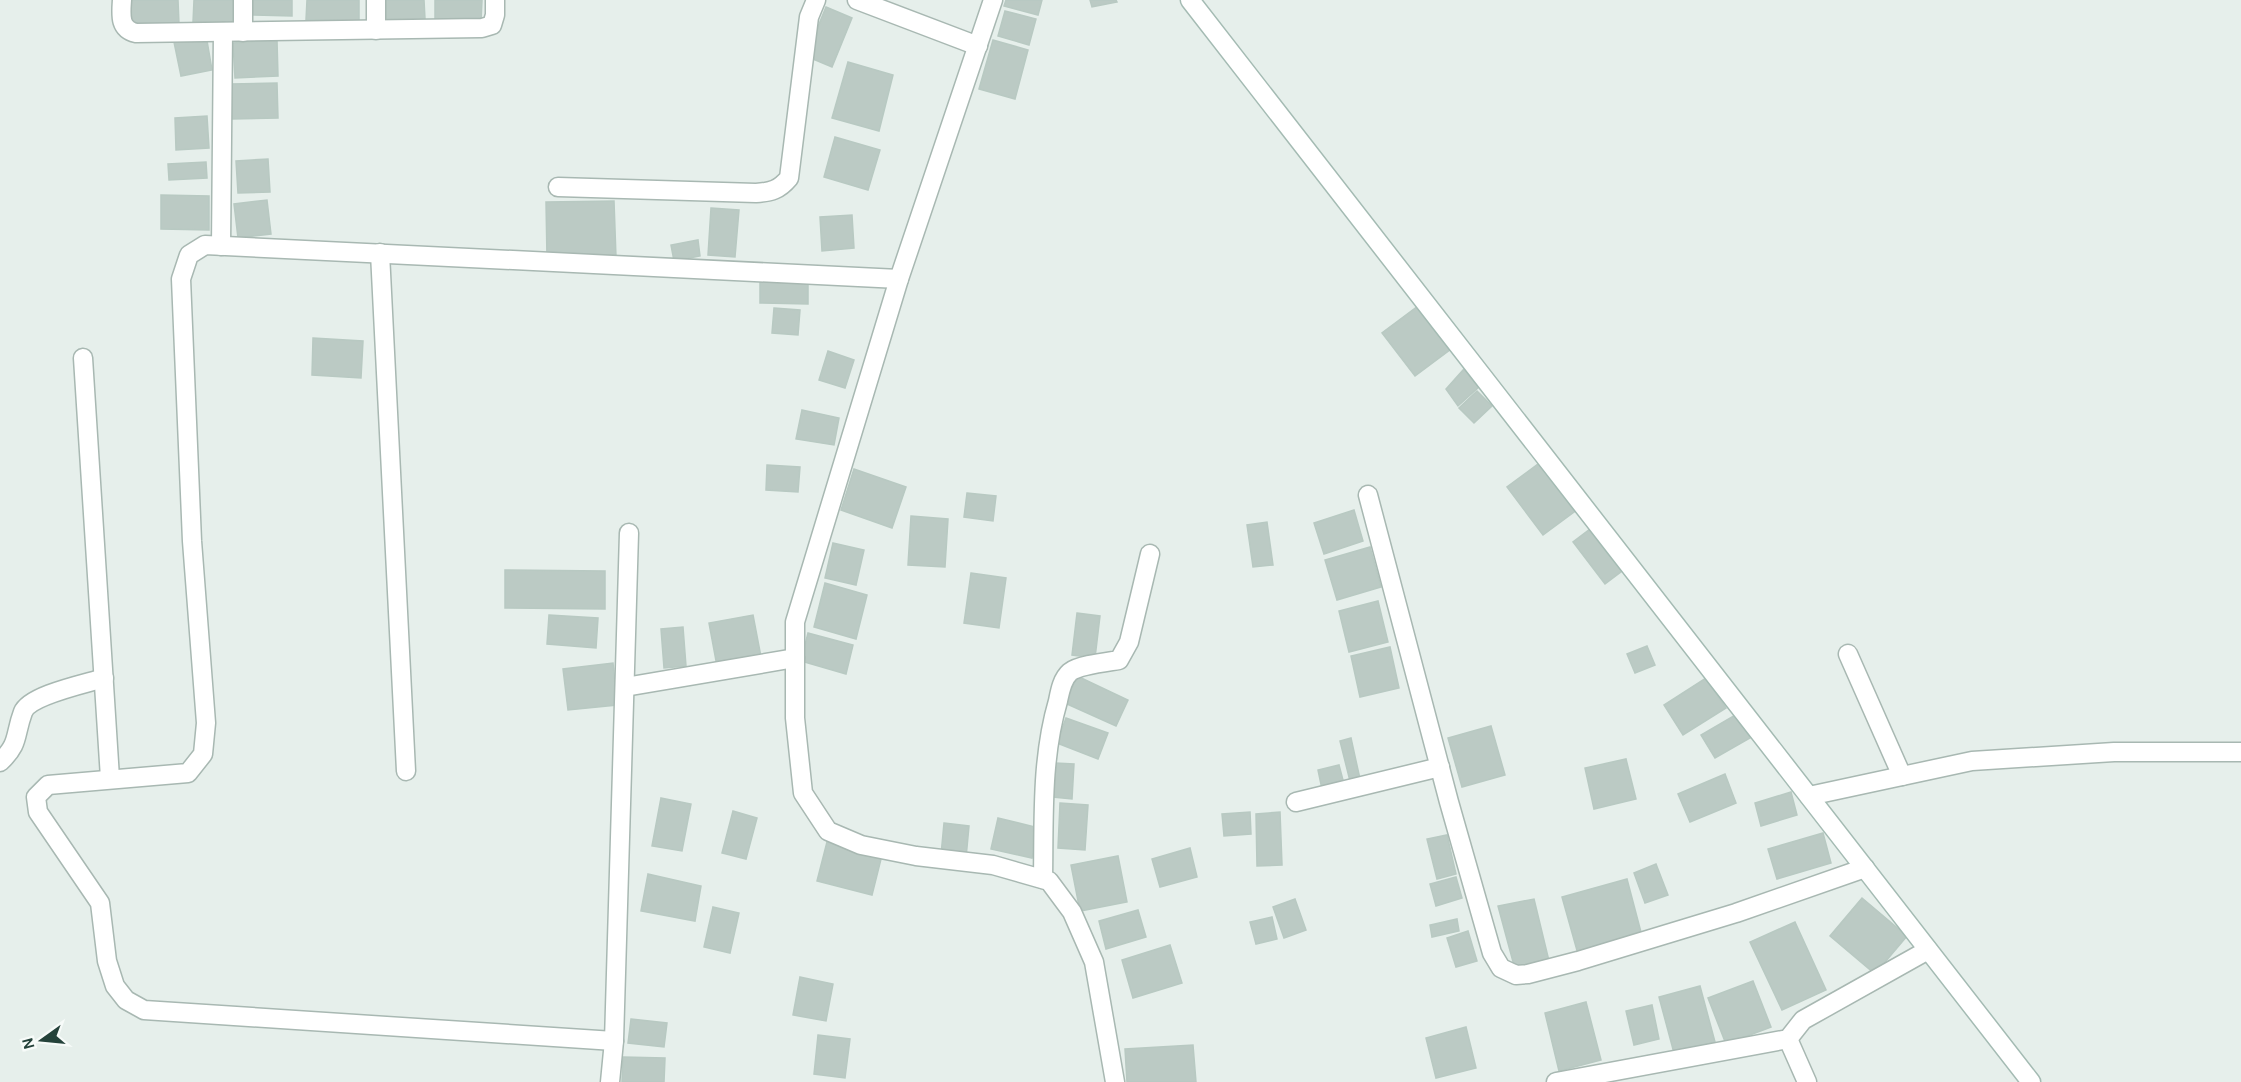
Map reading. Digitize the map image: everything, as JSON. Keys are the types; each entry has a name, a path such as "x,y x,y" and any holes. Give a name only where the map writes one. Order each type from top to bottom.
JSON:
{"street":[{"path":"122,0 121,18 128,31 136,33 482,28 492,25 495,0"},
{"path":"243,0 243,32"},
{"path":"376,0 376,30"},
{"path":"558,187 756,193 771,192 782,186 789,178 809,17 816,0"},
{"path":"858,0 978,46"},
{"path":"993,0 899,279 795,622 795,718 804,793 828,831 861,845 916,856 993,865 1049,881 1072,912 1094,962 1115,1082"},
{"path":"1190,0 2031,1082"},
{"path":"221,246 223,32"},
{"path":"614,1041 144,1011 126,1000 115,986 107,961 100,903 38,812 36,797 48,785 188,773 203,754 206,723 192,541 181,279 189,255 195,249 205,245 899,279"},
{"path":"381,253 405,771"},
{"path":"83,358 110,778"},
{"path":"1368,495 1492,953 1501,968 1516,975 1578,961 1736,913 1864,868"},
{"path":"610,1082 614,1041 629,532"},
{"path":"1043,879 1045,768 1050,730 1061,687 1065,677 1072,670 1119,660 1129,642 1150,554"},
{"path":"1848,654 1902,776"},
{"path":"625,687 795,658"},
{"path":"0,762 13,750 24,710 39,698 104,678"},
{"path":"1809,796 1972,761 2114,752 2241,752"},
{"path":"1296,802 1440,767"},
{"path":"1556,1082 1788,1039 1803,1020 1928,950"},
{"path":"1788,1039 1807,1082"}],"building":[{"path":"131,0 178,0 179,24 132,25"},
{"path":"194,0 237,0 235,24 193,22"},
{"path":"253,0 292,0 292,16 253,15"},
{"path":"307,0 359,0 359,21 306,20"},
{"path":"379,0 424,0 425,19 380,22"},
{"path":"435,0 482,0 481,22 435,21"},
{"path":"1006,0 1042,0 1038,15 1004,6"},
{"path":"1090,0 1116,0 1117,2 1092,7"},
{"path":"826,7 852,18 832,67 806,56"},
{"path":"1005,11 1036,19 1029,45 998,36"},
{"path":"206,35 212,70 181,76 174,42"},
{"path":"277,40 278,76 235,78 233,43"},
{"path":"993,40 1028,50 1015,99 979,89"},
{"path":"848,62 893,75 879,131 832,118"},
{"path":"277,83 278,118 232,119 231,84"},
{"path":"207,116 209,148 176,150 175,118"},
{"path":"835,137 880,150 868,190 824,177"},
{"path":"268,159 270,192 238,193 236,161"},
{"path":"206,162 207,178 169,180 168,164"},
{"path":"161,195 209,196 209,230 161,229"},
{"path":"267,200 271,234 238,238 234,204"},
{"path":"614,201 616,257 547,258 546,202"},
{"path":"711,208 739,210 735,257 708,255"},
{"path":"852,215 854,248 822,251 820,217"},
{"path":"698,240 700,256 674,261 671,245"},
{"path":"760,282 808,283 808,304 760,303"},
{"path":"1418,306 1451,349 1415,376 1382,333"},
{"path":"774,308 800,310 798,335 772,333"},
{"path":"313,338 363,341 361,378 312,375"},
{"path":"828,351 854,360 845,388 819,380"},
{"path":"1464,369 1479,387 1458,406 1446,389"},
{"path":"1477,391 1492,406 1474,423 1459,408"},
{"path":"802,410 839,418 834,445 796,439"},
{"path":"1542,461 1578,509 1543,535 1507,487"},
{"path":"767,465 800,467 798,492 766,490"},
{"path":"854,469 906,487 892,528 841,510"},
{"path":"967,493 996,496 993,521 964,517"},
{"path":"1354,510 1363,541 1324,554 1314,523"},
{"path":"911,516 948,519 945,567 908,565"},
{"path":"1267,522 1273,565 1253,567 1247,525"},
{"path":"1594,526 1626,568 1605,584 1573,542"},
{"path":"833,543 864,550 856,585 825,578"},
{"path":"1370,547 1381,587 1337,600 1325,560"},
{"path":"505,570 605,571 605,609 505,608"},
{"path":"971,573 1006,578 999,628 964,623"},
{"path":"825,583 867,595 856,639 814,627"},
{"path":"1378,601 1388,642 1349,652 1339,611"},
{"path":"1077,613 1100,616 1095,658 1072,655"},
{"path":"549,615 598,618 596,648 547,644"},
{"path":"753,615 761,657 717,666 709,623"},
{"path":"683,627 686,666 664,668 661,629"},
{"path":"808,633 853,645 846,674 801,661"},
{"path":"1647,646 1655,665 1635,673 1627,654"},
{"path":"1390,647 1399,688 1360,697 1351,656"},
{"path":"613,663 617,705 568,710 563,669"},
{"path":"1077,676 1128,700 1116,726 1065,703"},
{"path":"1706,678 1726,708 1683,735 1664,705"},
{"path":"1737,714 1750,738 1715,758 1701,735"},
{"path":"1066,718 1108,733 1098,759 1057,743"},
{"path":"1491,726 1505,775 1462,787 1448,738"},
{"path":"1351,738 1360,779 1350,781 1340,741"},
{"path":"1626,759 1636,799 1594,809 1585,768"},
{"path":"1055,763 1074,764 1072,799 1053,797"},
{"path":"1339,765 1344,784 1322,789 1318,770"},
{"path":"1725,774 1736,803 1690,822 1678,794"},
{"path":"1791,792 1797,815 1761,826 1755,803"},
{"path":"661,798 691,804 682,851 652,846"},
{"path":"1060,803 1088,805 1085,850 1058,848"},
{"path":"733,811 757,818 746,859 722,853"},
{"path":"1250,812 1251,834 1224,836 1222,814"},
{"path":"1280,812 1282,865 1257,866 1256,814"},
{"path":"998,818 1039,828 1032,858 991,849"},
{"path":"944,823 969,826 966,858 941,855"},
{"path":"1823,833 1831,863 1777,879 1768,849"},
{"path":"1447,835 1456,874 1437,879 1427,839"},
{"path":"827,842 882,855 872,895 817,881"},
{"path":"1190,848 1197,877 1160,887 1152,859"},
{"path":"1118,856 1127,902 1080,911 1071,865"},
{"path":"1656,864 1668,895 1645,903 1634,873"},
{"path":"648,874 701,886 695,921 641,911"},
{"path":"1456,877 1462,898 1436,906 1430,884"},
{"path":"1627,879 1642,936 1578,954 1562,897"},
{"path":"1862,898 1907,936 1875,974 1830,936"},
{"path":"1295,899 1306,930 1284,938 1273,907"},
{"path":"1534,899 1549,961 1515,969 1498,906"},
{"path":"713,907 739,913 730,953 704,947"},
{"path":"1138,910 1146,937 1106,949 1099,921"},
{"path":"1272,917 1277,939 1256,944 1250,922"},
{"path":"1457,919 1459,931 1432,937 1430,925"},
{"path":"1795,922 1826,990 1782,1010 1750,942"},
{"path":"1468,931 1477,961 1456,967 1447,938"},
{"path":"1170,945 1182,983 1133,998 1122,960"},
{"path":"800,977 833,984 826,1021 793,1015"},
{"path":"1753,981 1771,1027 1726,1044 1708,998"},
{"path":"1700,986 1715,1042 1674,1053 1659,997"},
{"path":"1586,1002 1601,1060 1559,1071 1545,1013"},
{"path":"1652,1005 1659,1039 1634,1045 1626,1011"},
{"path":"631,1019 667,1023 664,1047 628,1043"},
{"path":"1466,1027 1476,1068 1436,1078 1426,1038"},
{"path":"818,1035 850,1039 845,1078 814,1074"},
{"path":"1193,1045 1196,1082 1127,1082 1125,1049"},
{"path":"623,1057 665,1058 664,1082 622,1082"}]}
